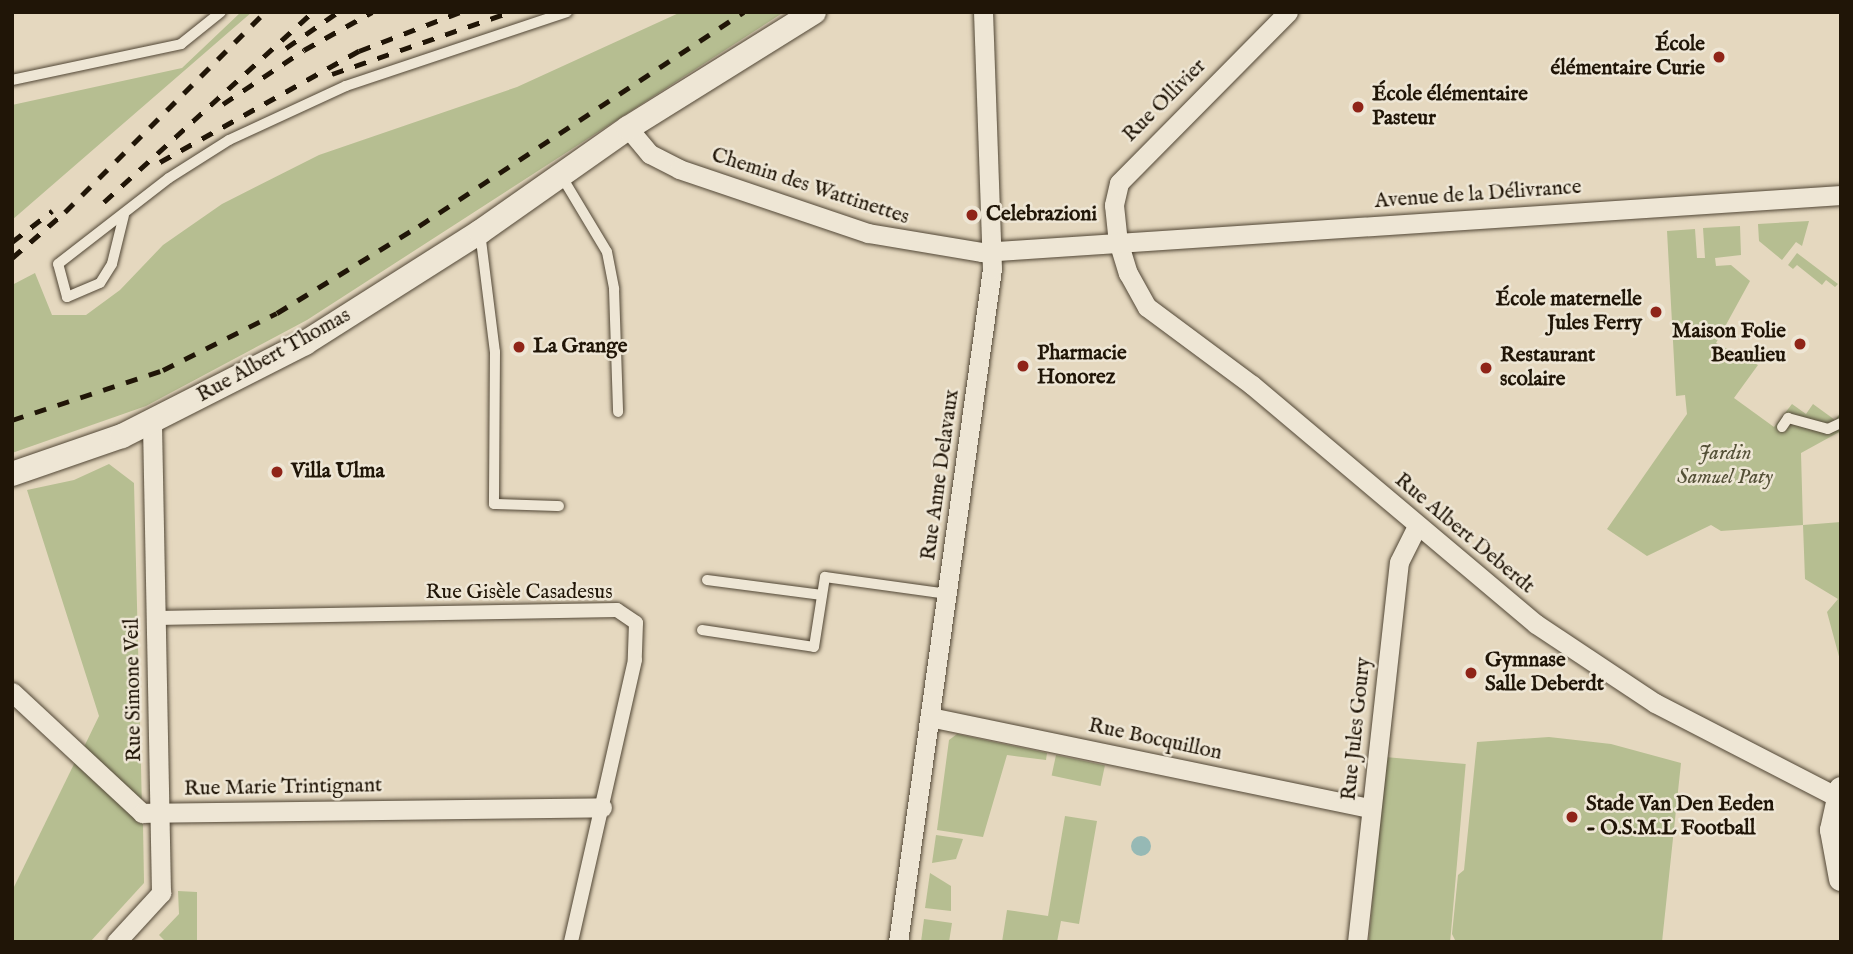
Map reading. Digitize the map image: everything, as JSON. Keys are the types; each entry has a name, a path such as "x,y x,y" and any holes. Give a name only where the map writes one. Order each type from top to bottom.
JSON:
{"street":[{"name":"Rue Albert Thomas","path":"12,474 71,457 152,421 305,342 480,232 519,204 633,135 710,80 814,12"},
{"name":"Rue Anne Delavaux","path":"898,942 994,251 983,12"},
{"name":"Rue Ollivier","path":"1118,241 1114,205 1124,174 1288,12"},
{"name":"Chemin des Wattinettes","path":"633,135 668,164 868,233 943,249 994,251 1118,241"},
{"name":"Avenue de la Délivrance","path":"1118,241 1841,195"},
{"name":"Rue Albert Deberdt","path":"1118,241 1128,273 1147,307 1252,386 1536,624 1639,693 1839,793"},
{"name":"Rue Simone Veil","path":"116,942 161,893 152,421"},
{"name":"Rue Jules Goury","path":"1357,942 1399,562 1417,526"},
{"name":"Rue Gisèle Casadesus","path":"156,618 617,610 636,623 638,642 570,942"},
{"name":"Rue Marie Trintignant","path":"12,692 142,813 602,807"},
{"name":"Rue Bocquillon","path":"930,717 1371,808"},
{"path":"1839,793 1832,841 1841,879"}],"lane":[{"path":"12,80 181,44 221,12"},
{"path":"124,215 112,264 100,283 67,297 58,264 169,178 290,108 567,12"},
{"path":"562,178 607,252 614,289 618,412"},
{"path":"480,232 495,352 494,504 559,506"},
{"path":"1782,427 1788,418 1828,429 1841,423"},
{"path":"702,630 814,647 825,577 948,594"},
{"path":"707,580 822,595"}],"green space":[{"path":"241,12 252,12 12,220 12,105 182,68"},
{"path":"681,12 784,12 307,320 146,406 12,453 12,285 35,273 52,315 86,315 120,290 163,245 222,204 319,155 517,87"},
{"path":"1809,221 1802,246 1796,242 1782,260 1759,241 1758,224"},
{"name":"Jardin Samuel Paty","path":"1740,226 1741,255 1715,258 1716,266 1731,265 1750,281 1716,343 1758,365 1734,398 1774,427 1792,404 1806,414 1813,404 1835,420 1841,412 1841,431 1801,453 1803,525 1721,531 1711,525 1647,556 1607,529 1687,414 1685,395 1676,396 1667,231 1695,229 1697,258 1705,258 1703,228"},
{"path":"1797,253 1838,284 1835,287 1826,280 1822,285 1797,265 1793,269 1788,265"},
{"path":"109,464 134,483 142,808 82,751 99,716 27,490 74,480"},
{"path":"1841,522 1841,664 1827,612 1838,599 1805,579 1803,525"},
{"path":"957,734 1047,753 1046,760 1007,755 983,837 937,830 949,740"},
{"name":"Stade Van Den Eeden - O.S.M.L Football","path":"1549,737 1611,744 1681,763 1662,942 1456,942 1452,934 1458,875 1464,870 1477,742"},
{"path":"1056,755 1105,765 1101,786 1052,776"},
{"path":"1385,757 1466,764 1450,942 1369,942"},
{"path":"75,762 143,824 144,883 90,942 12,942 12,891"},
{"path":"1065,816 1097,821 1079,924 1061,921 1057,942 1002,942 1007,910 1048,916"},
{"path":"936,835 963,839 956,859 932,863"},
{"path":"930,873 951,886 951,911 925,908"},
{"path":"178,891 197,892 197,942 166,942 159,935 179,914"},
{"path":"924,919 952,923 949,942 921,942"}],"water":[{"path":"1141,836 1148,839 1151,846 1148,853 1141,856 1134,853 1131,846 1134,839"}],"railway":[{"path":"12,258 65,212 265,12"},
{"path":"104,202 313,12"},
{"path":"286,48 338,12"},
{"path":"223,104 304,50 372,12"},
{"path":"160,162 359,51 460,12"},
{"path":"332,74 510,12"},
{"path":"12,420 163,370 277,313 419,226 744,12"},
{"path":"12,242 52,211"}],"place":[{"name":"École élémentaire Curie","path":"1719,57"},
{"name":"École élémentaire Pasteur","path":"1358,107"},
{"name":"Celebrazioni","path":"972,215"},
{"name":"École maternelle Jules Ferry","path":"1656,312"},
{"name":"Maison Folie Beaulieu","path":"1800,344"},
{"name":"La Grange","path":"519,347"},
{"name":"Pharmacie Honorez","path":"1023,366"},
{"name":"Restaurant scolaire","path":"1486,368"},
{"name":"Villa Ulma","path":"277,472"},
{"name":"Gymnase Salle Deberdt","path":"1471,673"},
{"name":"Stade Van Den Eeden - O.S.M.L Football","path":"1572,817"}]}
